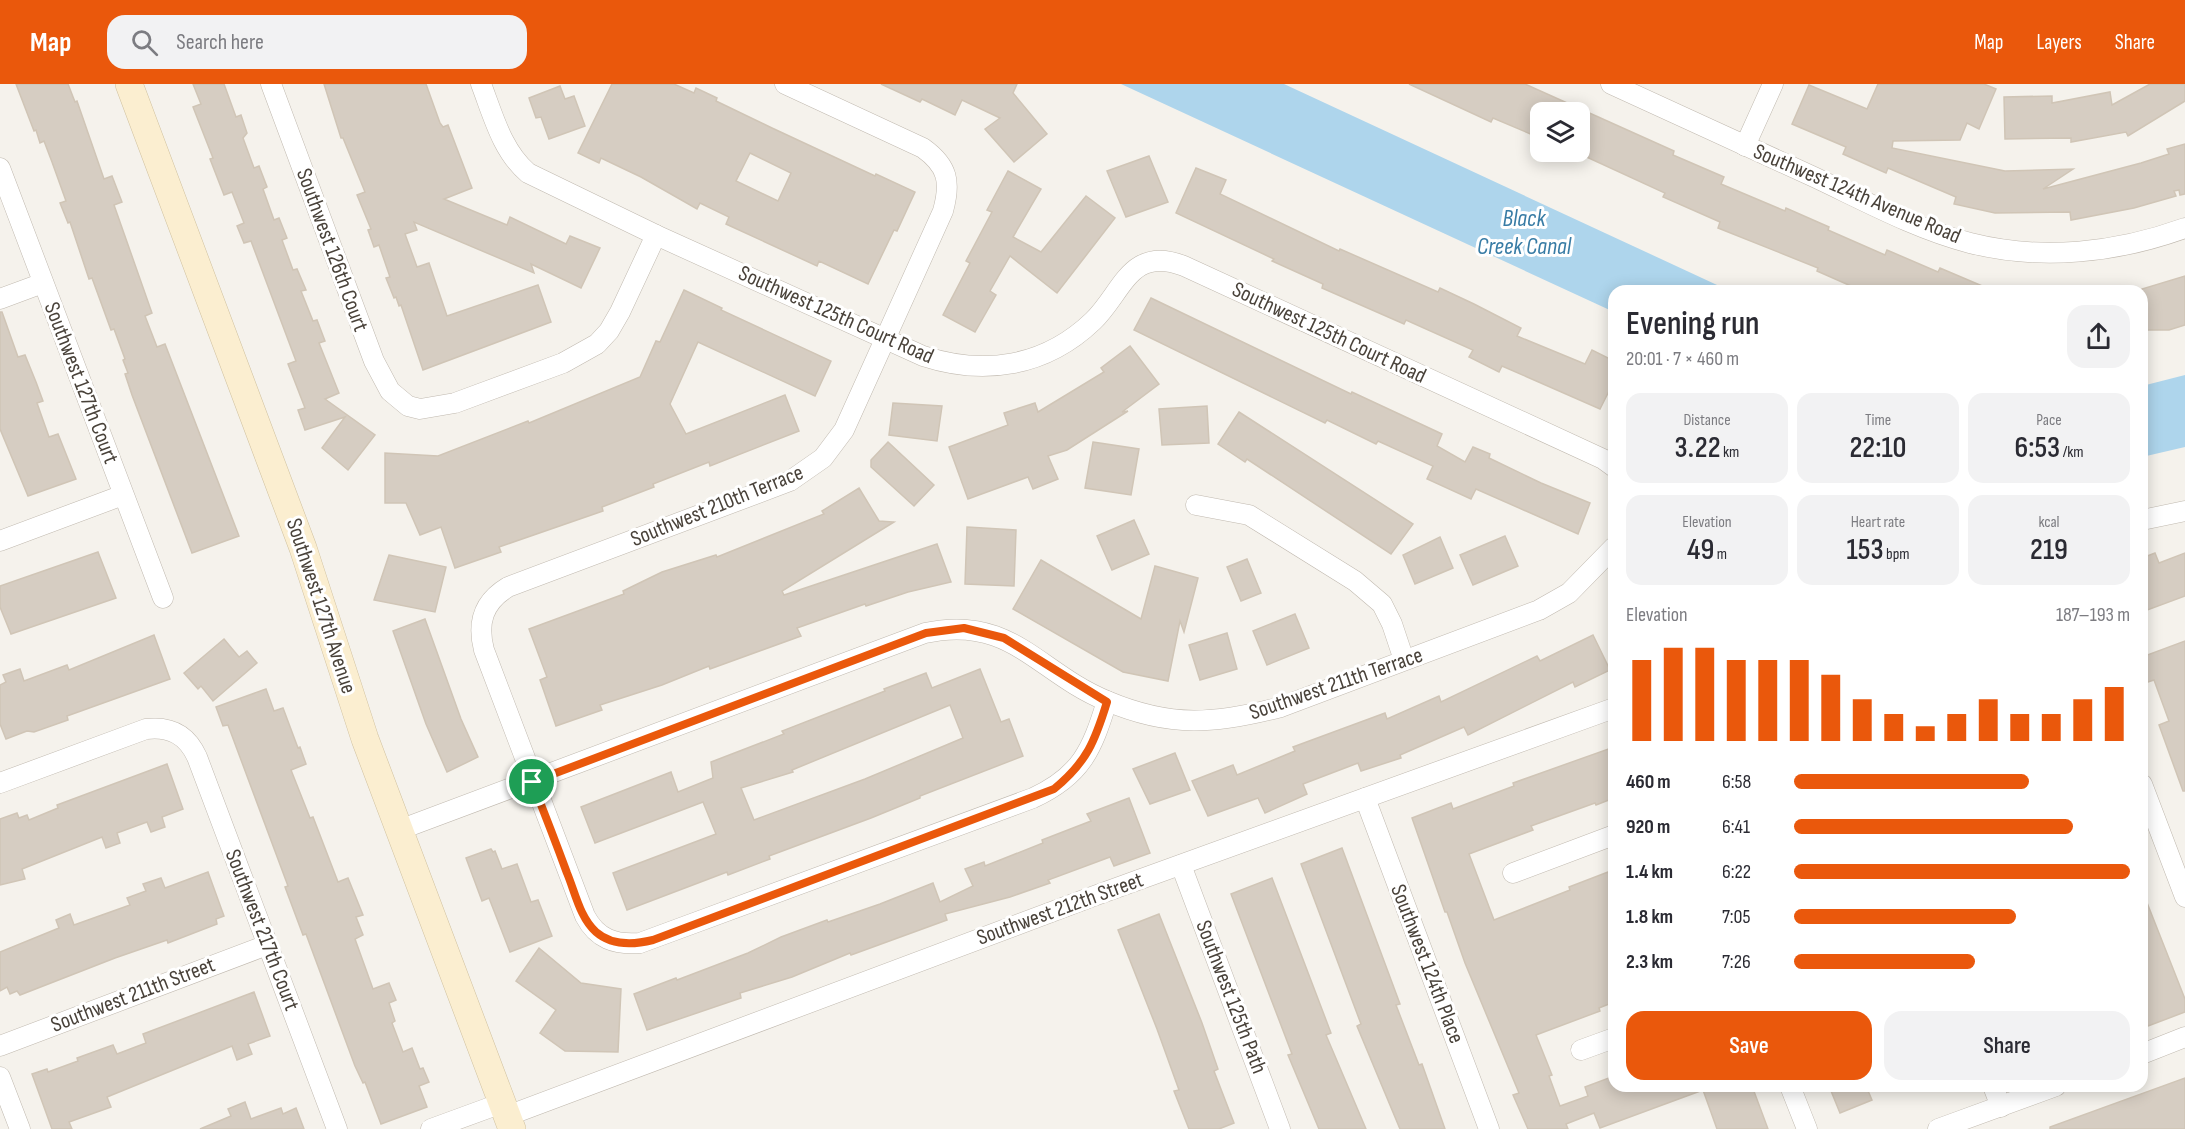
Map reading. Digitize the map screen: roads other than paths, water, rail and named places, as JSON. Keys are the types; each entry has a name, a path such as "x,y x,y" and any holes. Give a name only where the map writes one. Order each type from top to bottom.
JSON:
{"street":[{"name":"Southwest 127th Avenue","path":"129,84 303,548 365,739 507,1120"},
{"name":"Southwest 126th Court","path":"271,84 374,361 390,391 408,406 420,409 437,408 455,403 563,363 597,344 609,331 620,312 656,235"},
{"name":"Southwest 125th Court Road","path":"481,84 505,145 519,166 537,178 656,235 923,356 961,365 999,367 1039,355 1080,331 1104,308 1125,278 1142,264 1152,261 1173,262 1608,462"},
{"name":"Southwest 210th Terrace","path":"532,782 484,650 480,629 483,614 493,598 508,587 779,485 804,473 823,459 844,430 943,211 948,184 941,164 929,152 905,138 785,84"},
{"name":"Southwest 124th Avenue Road","path":"1611,84 1912,222 1968,242 2002,250 2043,253 2084,251 2148,240 2185,228"},
{"path":"1745,146 1773,84"},
{"name":"Southwest 127th Court","path":"0,168 163,598"},
{"path":"0,299 43,283"},
{"path":"0,541 123,495"},
{"path":"1196,505 1249,515 1362,587 1382,604 1388,614 1404,660"},
{"path":"2148,519 2185,511"},
{"name":"Southwest 211th Terrace","path":"1107,702 1175,721 1228,720 1281,707 1556,602 1580,583 1608,553"},
{"path":"399,830 926,633 944,629 976,630 1004,638 1107,702 1097,735 1085,759 1054,789 653,940 629,944 606,939 590,927 532,782"},
{"name":"Southwest 212th Street","path":"432,1129 507,1120 1181,865 1608,710"},
{"name":"Southwest 217th Court","path":"0,783 146,729 157,728 180,734 188,741 197,757 337,1129"},
{"name":"Southwest 124th Place","path":"1365,798 1489,1129"},
{"path":"2148,800 2185,897"},
{"path":"1513,873 1608,837"},
{"name":"Southwest 125th Path","path":"1181,865 1280,1129"},
{"name":"Southwest 211th Street","path":"0,1046 267,945"},
{"path":"2148,1052 2185,1037"},
{"path":"1581,1050 1608,1040"},
{"path":"0,1077 20,1129"},
{"path":"1792,1092 1807,1129"},
{"path":"1995,1092 2001,1107"},
{"path":"1938,1129 2040,1092"}],"water":[{"name":"Black Creek Canal","path":"1121,84 1284,84 1717,285 1608,285 1608,309"},
{"path":"2185,375 2185,447 2148,456 2148,384"}]}
